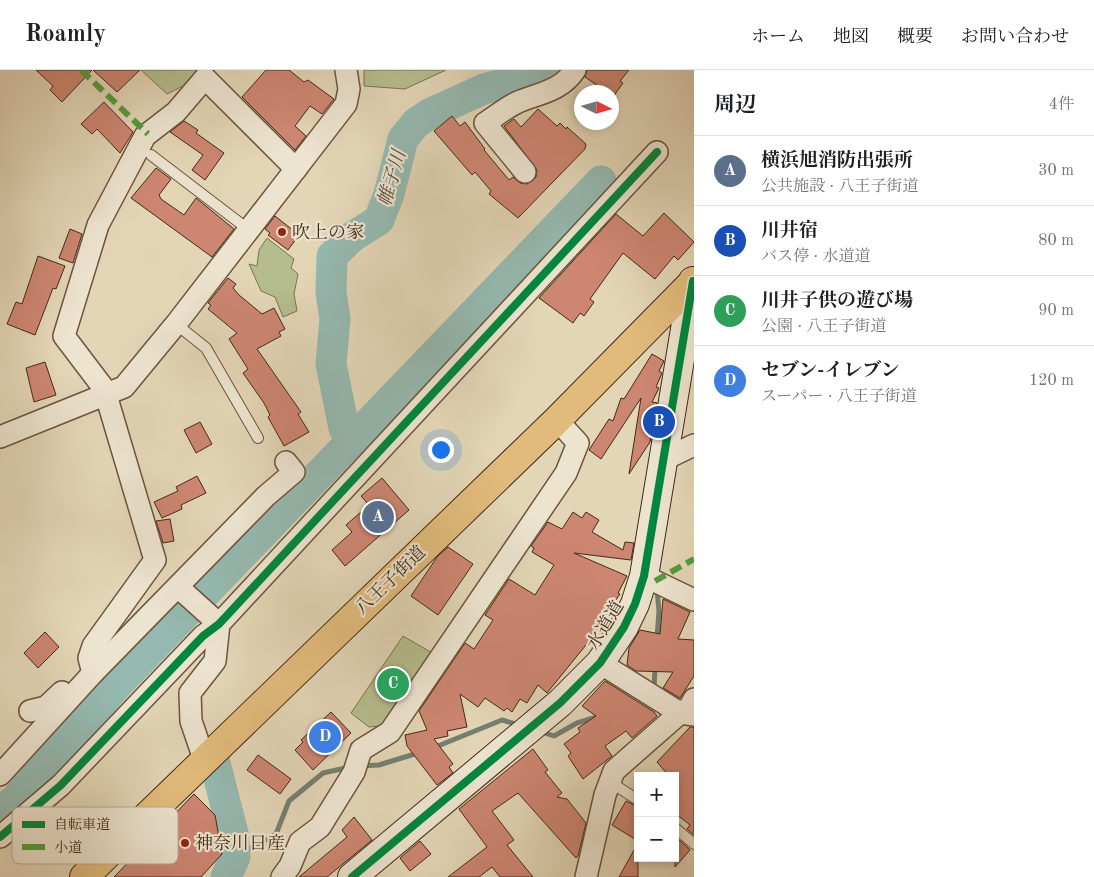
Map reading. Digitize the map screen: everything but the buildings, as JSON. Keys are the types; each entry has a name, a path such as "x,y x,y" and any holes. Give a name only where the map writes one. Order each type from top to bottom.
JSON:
{"highway":[{"name":"八王子街道","path":"155,807 557,420 694,281"},
{"name":"八王子街道","path":"84,877 97,864"}],"street":[{"path":"0,437 124,387 176,324 346,104 349,89 346,70"},
{"path":"524,172 485,123 518,102 548,93 564,83 575,70"},
{"path":"90,676 89,658 93,646 155,560 107,395 64,336 98,225 145,136 176,112 205,78 296,169"},
{"path":"35,807 61,784 203,636 214,619 657,152"},
{"name":"水道道","path":"352,877 560,703 600,663 624,626 635,604 644,576 694,281"},
{"path":"282,877 290,866 300,842 320,827 330,811 354,772 361,750 390,732 566,473 578,442 557,420"},
{"path":"665,459 694,445"},
{"path":"0,775 90,676 180,589 266,496 294,472 286,462"},
{"path":"644,576 694,600"},
{"path":"180,589 214,619 215,661 190,692 191,721 204,759"},
{"path":"600,663 651,695 689,709"},
{"path":"30,711 46,708 76,679 90,676"},
{"path":"586,877 614,771 689,709"},
{"path":"0,837 12,827"}],"lane":[{"path":"151,155 249,230"},
{"path":"176,324 206,348 258,438"},
{"path":"610,782 634,797"},
{"path":"679,831 694,844"}],"green space":[{"path":"141,70 215,70 167,94"},
{"path":"364,70 446,70 405,89 364,86"},
{"path":"267,238 294,259 291,268 298,274 294,294 297,311 283,317 275,297 261,291 249,264 257,266 259,250"},
{"path":"403,636 434,654 389,725 369,727 351,713"}],"waterway":[{"name":"帷子川","path":"351,442 344,428 331,364 335,319 331,292 332,256 352,237 379,220 389,194 403,139 416,123 431,113 484,89 543,73 545,70"},
{"path":"0,811 15,800 116,686 601,181"},
{"path":"657,590 659,611 657,638"},
{"path":"654,691 655,667"},
{"path":"539,731 554,736 577,723 600,716"},
{"path":"433,748 502,720 519,725"},
{"path":"361,766 379,765 418,753"},
{"path":"214,759 233,833 235,857 226,877"},
{"path":"235,857 276,834 289,801 323,773 350,767"}],"marked path":[{"path":"81,70 148,134"},
{"path":"655,581 694,559"}],"cycle path":[{"path":"35,807 61,785 203,636 219,624 657,152"},
{"path":"352,877 560,703 600,663 624,627 635,604 644,576 693,281"},
{"path":"0,837 12,827"}],"place":[{"name":"吹上の家","path":"282,232"},
{"name":"川井宿","path":"659,422"},
{"name":"横浜旭消防出張所","path":"378,517"},
{"name":"川井子供の遊び場","path":"393,684"},
{"name":"セブン-イレブン","path":"325,737"},
{"name":"神奈川日産","path":"185,843"}]}
